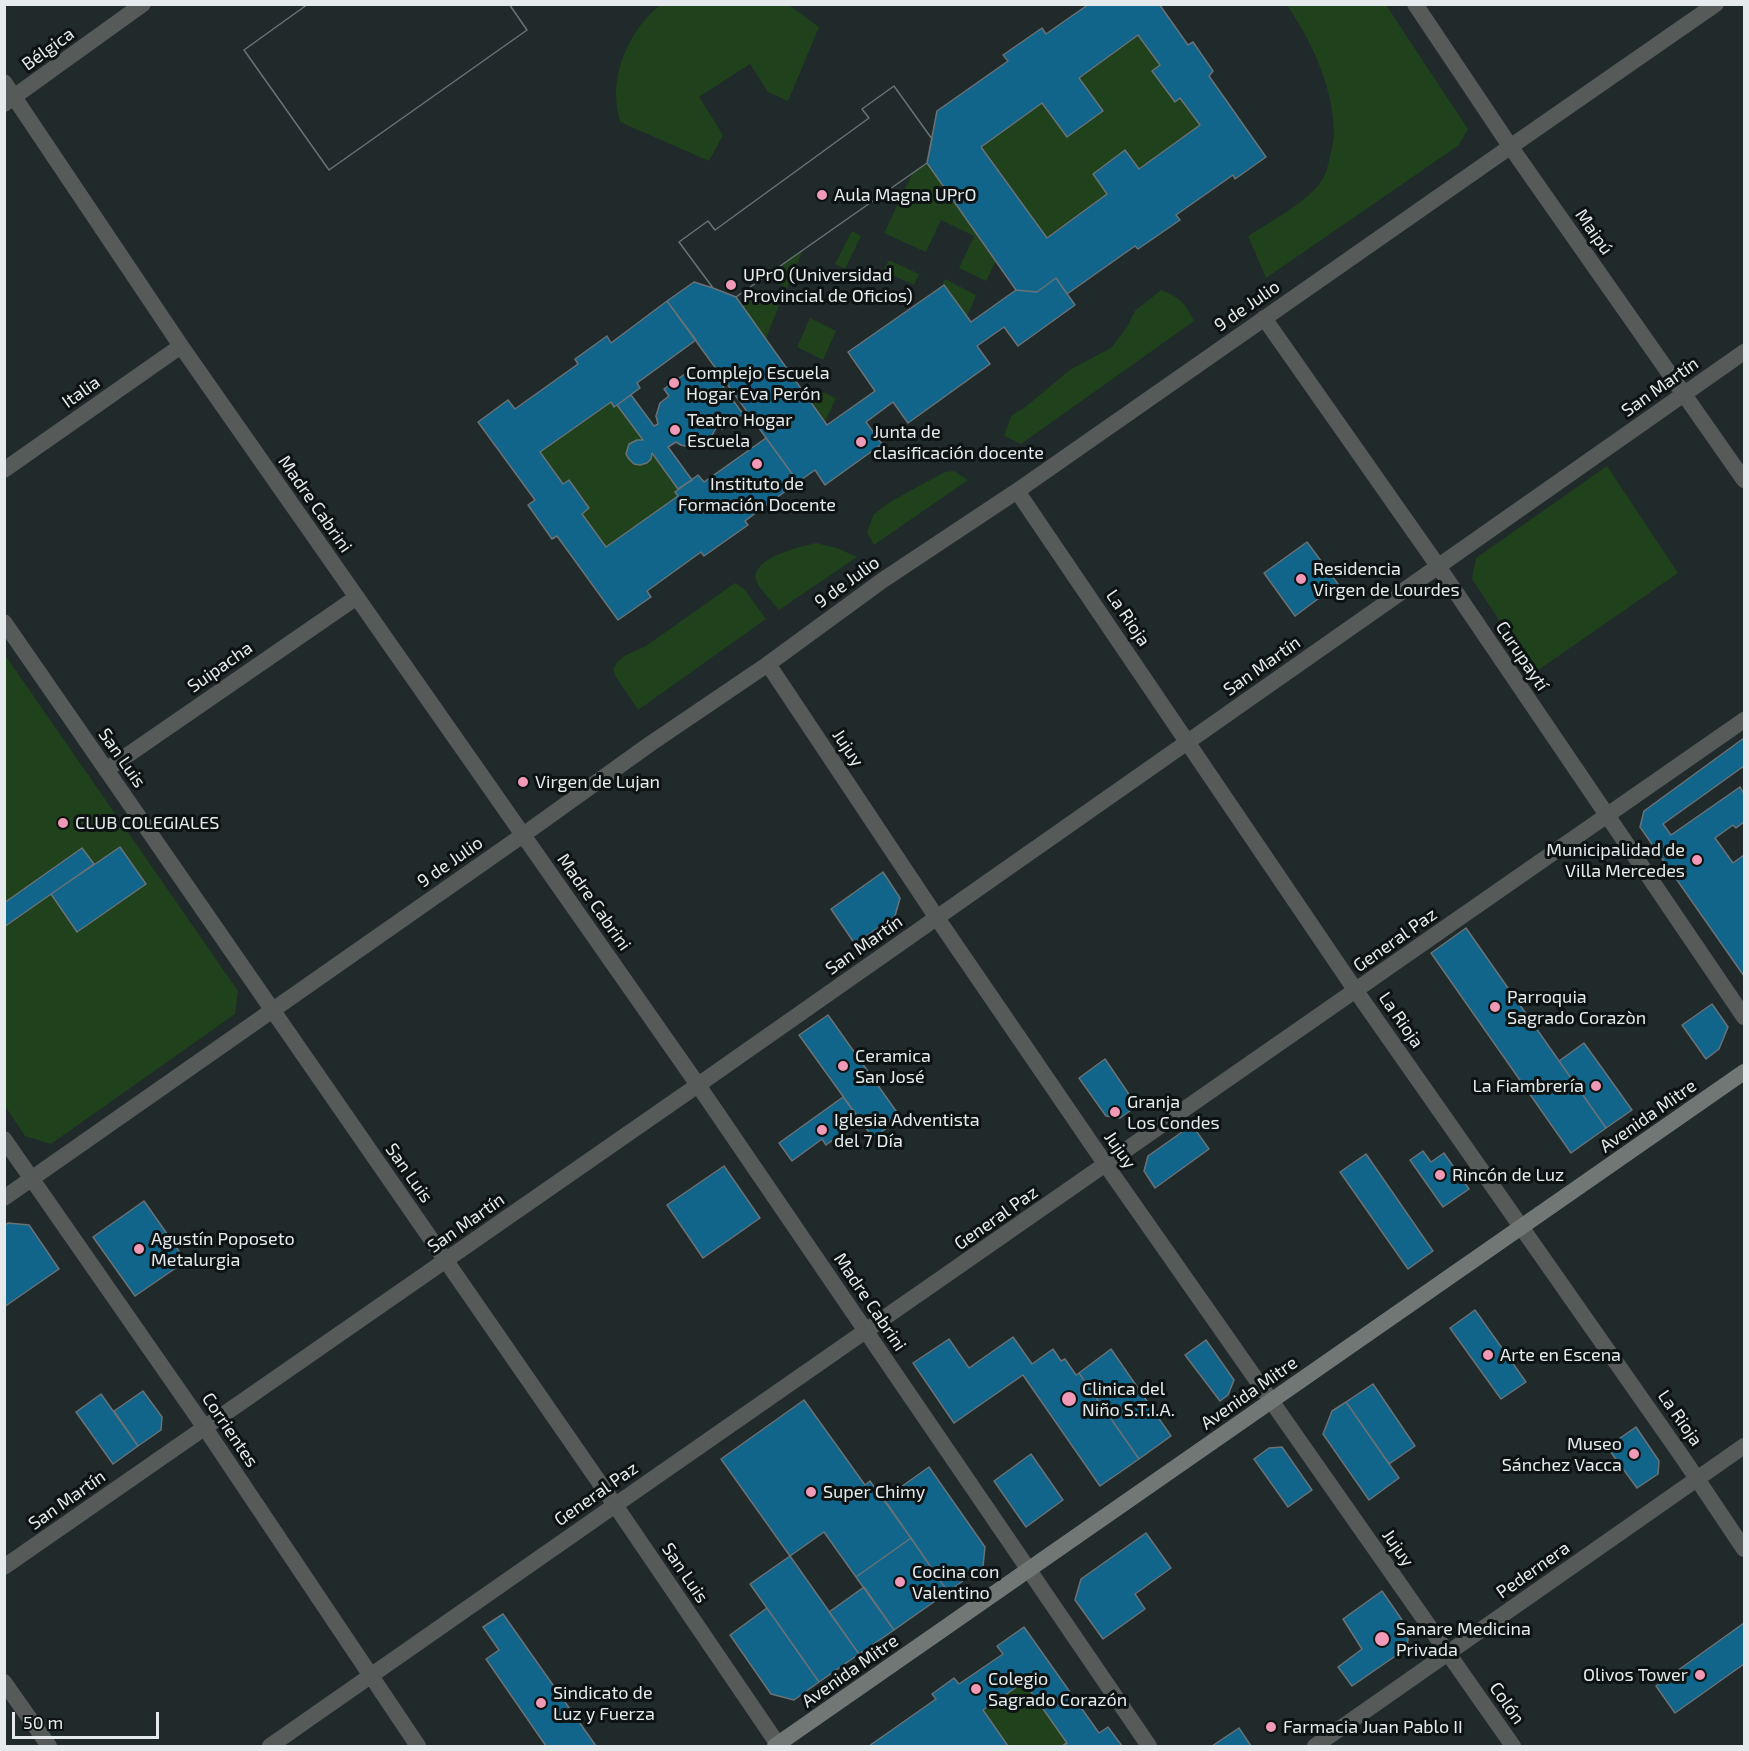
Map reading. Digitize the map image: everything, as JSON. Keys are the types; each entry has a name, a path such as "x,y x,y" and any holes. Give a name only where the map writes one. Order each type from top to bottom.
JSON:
{"main road":[{"name":"Avenida Mitre","path":"777,1746 1744,1072"}],"street":[{"name":"Bélgica","path":"10,101 143,4"},
{"name":"Maipú","path":"1415,4 1510,146 1744,480"},
{"name":"9 de Julio","path":"4,1198 650,744 768,664 883,580 1017,491 1716,4"},
{"name":"Madre Cabrini","path":"4,82 10,101 698,1085 1149,1746"},
{"name":"Curupaytí","path":"1264,318 1438,566 1744,1017"},
{"name":"Italia","path":"4,470 181,346"},
{"name":"San Martín","path":"4,1567 446,1261 1744,352"},
{"name":"La Rioja","path":"1017,491 1356,991 1523,1227 1744,1549"},
{"name":"Suipacha","path":"106,770 357,597"},
{"name":"San Luis","path":"4,622 615,1504 777,1746"},
{"name":"Jujuy","path":"768,664 937,918 1106,1165 1448,1653"},
{"name":"General Paz","path":"270,1746 1744,720"},
{"name":"Corrientes","path":"4,1139 205,1428 418,1746"},
{"name":"Pedernera","path":"1315,1746 1744,1446"},
{"name":"Colón","path":"1448,1653 1513,1746"},
{"path":"4,1682 49,1746"}],"green space":[{"path":"660,5 789,5 819,27 788,101 768,92 750,64 699,97 723,135 709,161 620,122 616,94 623,57 635,33"},
{"path":"1287,5 1386,5 1468,129 1459,145 1266,278 1248,236 1292,208 1316,188 1327,169 1334,135 1330,98 1320,66 1305,34"},
{"path":"1138,35 1160,65 1152,71 1175,101 1180,98 1200,125 1139,169 1125,150 1093,174 1107,194 1047,238 981,147 1042,103 1067,137 1079,78"},
{"path":"927,163 996,261 986,281 959,268 974,236 941,220 926,252 884,233 913,172"},
{"path":"852,231 861,236 845,269 835,264"},
{"path":"803,250 787,288 764,277"},
{"path":"889,260 919,274 914,285 883,271"},
{"path":"945,279 976,295 967,317 944,285 942,286"},
{"path":"1161,290 1181,301 1194,321 1021,444 1004,436 1011,416 1071,369 1111,348 1127,327 1135,311"},
{"path":"751,291 779,306 766,338 743,307"},
{"path":"810,318 836,331 823,360 797,347"},
{"path":"816,389 836,398 825,422 811,402"},
{"path":"611,402 614,406 617,405 643,440 629,444 627,451 631,462 640,465 645,463 652,453 678,489 675,492 678,496 606,547 582,514 589,508 569,480 563,484 540,452"},
{"path":"1607,466 1678,573 1534,673 1472,579 1476,558"},
{"path":"954,471 968,480 874,545 867,532 874,514 890,502 945,472"},
{"path":"816,543 837,548 857,557 779,610 757,583 757,572 761,565 778,554"},
{"path":"735,583 745,590 766,619 638,710 616,677 613,669 617,662 646,646"},
{"name":"CLUB COLEGIALES","path":"5,655 238,991 235,1014 51,1144 25,1136 5,1106"},
{"path":"1024,1682 1067,1743 1062,1746 1008,1746 983,1711"}],"building":[{"path":"308,4 509,4 527,30 329,170 244,50"},
{"path":"308,4 509,4 527,30 329,170 244,50"},
{"path":"1089,4 1159,4 1188,45 1193,42 1213,71 1209,76 1266,157 1235,179 1233,175 1176,215 1180,220 1138,249 1135,246 1067,294 1056,278 1037,292 1016,290 927,163 937,111 1008,61 1003,55 1042,28 1046,34","holes":["1138,35 1160,65 1152,71 1175,102 1180,98 1200,125 1139,169 1125,150 1093,174 1107,194 1047,238 981,147 1042,103 1067,137 1103,111 1079,78"]},
{"name":"UPrO (Universidad Provincial de Oficios)","path":"894,86 932,139 927,163 736,297 827,425 875,391 848,352 944,285 971,322 1016,290 1037,292 1056,278 1075,305 1018,346 1004,327 977,346 990,364 908,423 893,402 866,422 882,444 825,485 815,470 798,482 667,301 694,282 713,288 679,242 708,221 715,230 869,118 862,109"},
{"name":"Aula Magna UPrO","path":"894,86 932,139 927,163 736,297 713,288 679,242 708,221 715,230 869,118 862,109"},
{"name":"Instituto de Formación Docente","path":"667,301 696,340 637,383 640,388 617,405 614,407 611,402 540,452 563,484 569,480 589,508 582,514 606,547 678,496 675,492 698,475 704,482 766,438 798,482 745,521 748,525 704,556 701,552 647,591 651,597 618,620 557,536 552,539 528,505 535,500 478,422 508,400 515,409 578,364 575,359 607,336 611,343"},
{"name":"Teatro Hogar Escuela","path":"711,370 743,414 722,429 717,422 711,437 705,443 689,447 676,442 668,447 692,480 678,489 652,453 647,463 640,465 634,464 629,459 626,454 629,444 643,440 617,405 631,395 654,426 658,424 656,416 660,403 669,396 664,389 689,371 696,381"},
{"name":"Residencia Virgen de Lourdes","path":"1307,542 1338,584 1295,616 1264,573"},
{"name":"Municipalidad de Villa Mercedes","path":"1744,738 1744,766 1663,824 1671,835 1740,787 1744,794 1744,822 1736,828 1733,825 1715,838 1733,863 1744,855 1744,976 1640,827 1644,811"},
{"path":"120,847 146,884 77,932 51,894"},
{"path":"82,848 94,864 4,927 4,903"},
{"path":"883,872 900,898 895,916 855,944 831,909"},
{"name":"Parroquia Sagrado Corazòn","path":"1466,928 1606,1128 1571,1153 1431,953"},
{"path":"1712,1004 1728,1027 1719,1049 1706,1059 1682,1025"},
{"name":"Ceramica San José","path":"828,1015 901,1118 873,1138 799,1035"},
{"name":"La Fiambrería","path":"1584,1043 1632,1110 1606,1128 1559,1061"},
{"path":"1105,1059 1137,1106 1120,1118 1106,1116 1079,1078"},
{"name":"Iglesia Adventista del 7 Día","path":"843,1097 860,1120 826,1145 822,1139 792,1161 779,1143"},
{"path":"1192,1125 1209,1149 1155,1188 1144,1171 1148,1156"},
{"name":"Rincón de Luz","path":"1423,1151 1431,1162 1444,1153 1469,1189 1443,1207 1410,1160"},
{"path":"1366,1154 1433,1251 1408,1269 1340,1172"},
{"path":"724,1166 760,1218 703,1258 667,1205"},
{"name":"Agustín Poposeto Metalurgia","path":"144,1201 186,1261 135,1296 93,1237"},
{"path":"8,1223 29,1225 59,1269 4,1307 4,1226"},
{"name":"Arte en Escena","path":"1475,1310 1526,1382 1501,1399 1450,1328"},
{"name":"Clinica del Niño S.T.I.A.","path":"1013,1337 1032,1364 1053,1349 1061,1361 1065,1359 1076,1375 1079,1373 1139,1459 1100,1486 1023,1375 954,1423 913,1363 949,1339 969,1368"},
{"path":"1206,1340 1234,1380 1228,1395 1220,1401 1185,1355"},
{"path":"1111,1349 1171,1436 1139,1459 1079,1373"},
{"path":"1373,1384 1415,1446 1389,1464 1346,1402"},
{"path":"143,1391 162,1417 161,1430 138,1446 114,1411"},
{"path":"101,1394 138,1446 113,1464 76,1412"},
{"name":"Super Chimy","path":"804,1400 865,1485 870,1481 911,1538 856,1577 824,1532 790,1556 721,1459"},
{"path":"1346,1402 1399,1478 1369,1500 1323,1434 1332,1411"},
{"name":"Museo Sánchez Vacca","path":"1636,1427 1659,1461 1658,1474 1637,1488 1607,1447"},
{"path":"1282,1447 1312,1490 1288,1507 1254,1459 1269,1448"},
{"path":"1031,1454 1063,1500 1026,1527 994,1481"},
{"path":"929,1467 985,1547 983,1566 948,1592 884,1499"},
{"path":"1146,1533 1171,1568 1135,1594 1145,1609 1103,1639 1075,1600 1081,1579"},
{"name":"Cocina con Valentino","path":"911,1538 948,1592 894,1630 856,1577"},
{"path":"790,1556 859,1654 819,1682 750,1584"},
{"path":"864,1587 894,1630 859,1654 829,1612"},
{"name":"Sanare Medicina Privada","path":"1382,1591 1409,1630 1407,1648 1352,1686 1338,1667 1362,1649 1343,1619"},
{"path":"767,1608 819,1682 794,1700 771,1694 730,1635"},
{"name":"Sindicato de Luz y Fuerza","path":"503,1614 596,1746 546,1746 486,1659 499,1650 483,1627"},
{"name":"Olivos Tower","path":"1744,1623 1744,1664 1675,1713 1656,1686"},
{"name":"Colegio Sagrado Corazón","path":"1024,1627 1099,1733 1108,1727 1122,1746 1062,1746 1067,1743 1024,1682 983,1710 1008,1746 869,1746 936,1699 932,1694 954,1678 959,1684 1003,1654 997,1646"},
{"path":"1239,1728 1251,1746 1212,1746"}],"place":[{"name":"Aula Magna UPrO","path":"822,195"},
{"name":"UPrO (Universidad Provincial de Oficios)","path":"731,285"},
{"name":"Complejo Escuela Hogar Eva Perón","path":"674,383"},
{"name":"Teatro Hogar Escuela","path":"675,430"},
{"name":"Junta de clasificación docente","path":"861,442"},
{"name":"Instituto de Formación Docente","path":"757,464"},
{"name":"Residencia Virgen de Lourdes","path":"1301,579"},
{"name":"Virgen de Lujan","path":"523,782"},
{"name":"CLUB COLEGIALES","path":"63,823"},
{"name":"Municipalidad de Villa Mercedes","path":"1697,860"},
{"name":"Parroquia Sagrado Corazòn","path":"1495,1007"},
{"name":"Ceramica San José","path":"843,1066"},
{"name":"La Fiambrería","path":"1596,1086"},
{"name":"Granja Los Condes","path":"1115,1112"},
{"name":"Iglesia Adventista del 7 Día","path":"822,1130"},
{"name":"Rincón de Luz","path":"1440,1175"},
{"name":"Agustín Poposeto Metalurgia","path":"139,1249"},
{"name":"Arte en Escena","path":"1488,1355"},
{"name":"Clinica del Niño S.T.I.A.","path":"1069,1399"},
{"name":"Museo Sánchez Vacca","path":"1634,1454"},
{"name":"Super Chimy","path":"811,1492"},
{"name":"Cocina con Valentino","path":"900,1582"},
{"name":"Sanare Medicina Privada","path":"1382,1639"},
{"name":"Olivos Tower","path":"1700,1675"},
{"name":"Colegio Sagrado Corazón","path":"976,1689"},
{"name":"Sindicato de Luz y Fuerza","path":"541,1703"},
{"name":"Farmacia Juan Pablo II","path":"1271,1727"}]}
